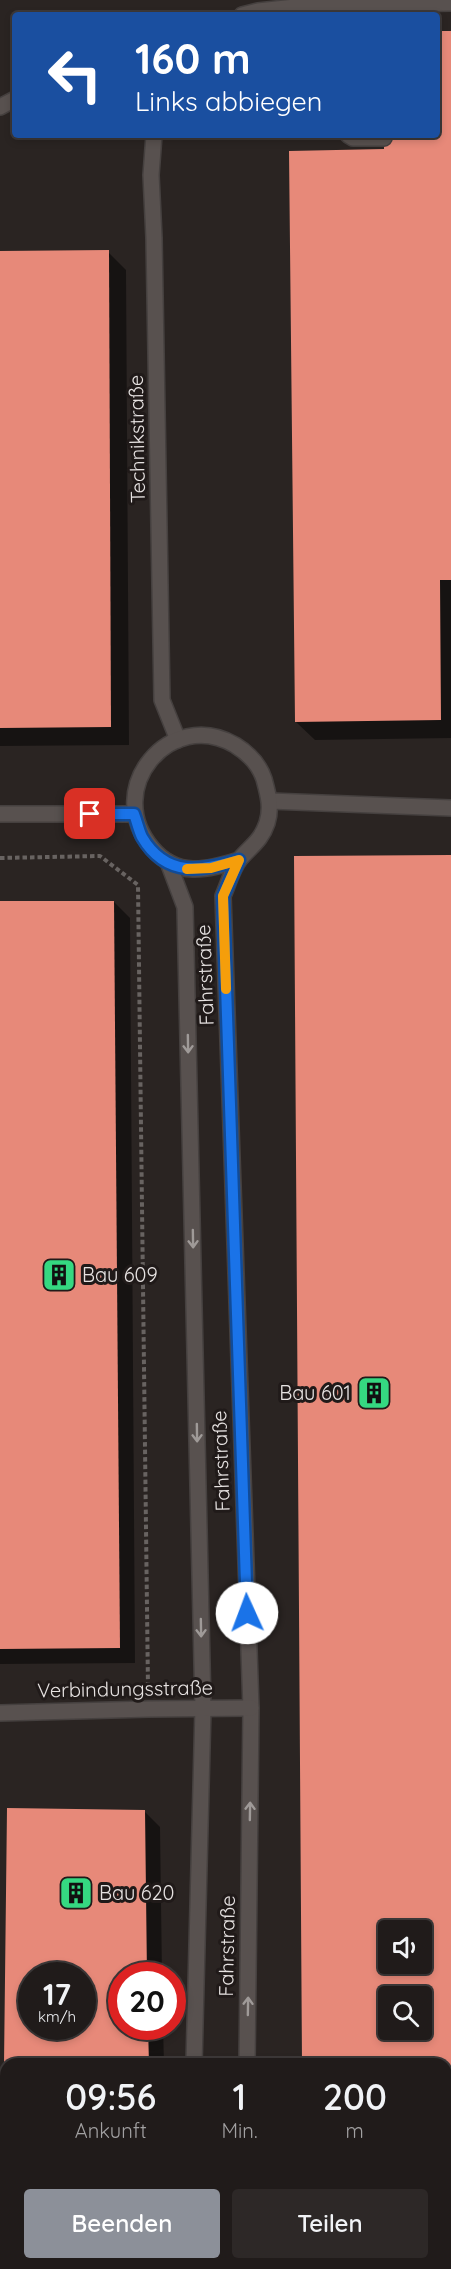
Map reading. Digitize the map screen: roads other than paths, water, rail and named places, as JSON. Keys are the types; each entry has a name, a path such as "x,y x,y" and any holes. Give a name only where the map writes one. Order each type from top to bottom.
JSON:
{"lane":[{"path":"254,12 451,3"},
{"name":"Technikstraße","path":"154,138 151,175 162,700 178,740"},
{"path":"353,138 384,138"},
{"path":"203,735 226,740 246,752 261,770 270,801 267,823 256,844 239,860 211,868 190,870 168,862 158,855 142,837 134,814 135,791 146,764 163,748 178,740 203,735"},
{"path":"270,801 451,808"},
{"path":"0,814 134,814"},
{"name":"Fahrstraße","path":"239,860 223,896 250,1708 247,2058"},
{"name":"Fahrstraße","path":"168,862 185,907 203,1708 194,2058"},
{"name":"Verbindungsstraße","path":"0,1713 149,1708 250,1708"}],"place":[{"name":"Bau 609","path":"59,1275"},
{"name":"Bau 601","path":"374,1393"},
{"name":"Bau 620","path":"76,1893"}]}
